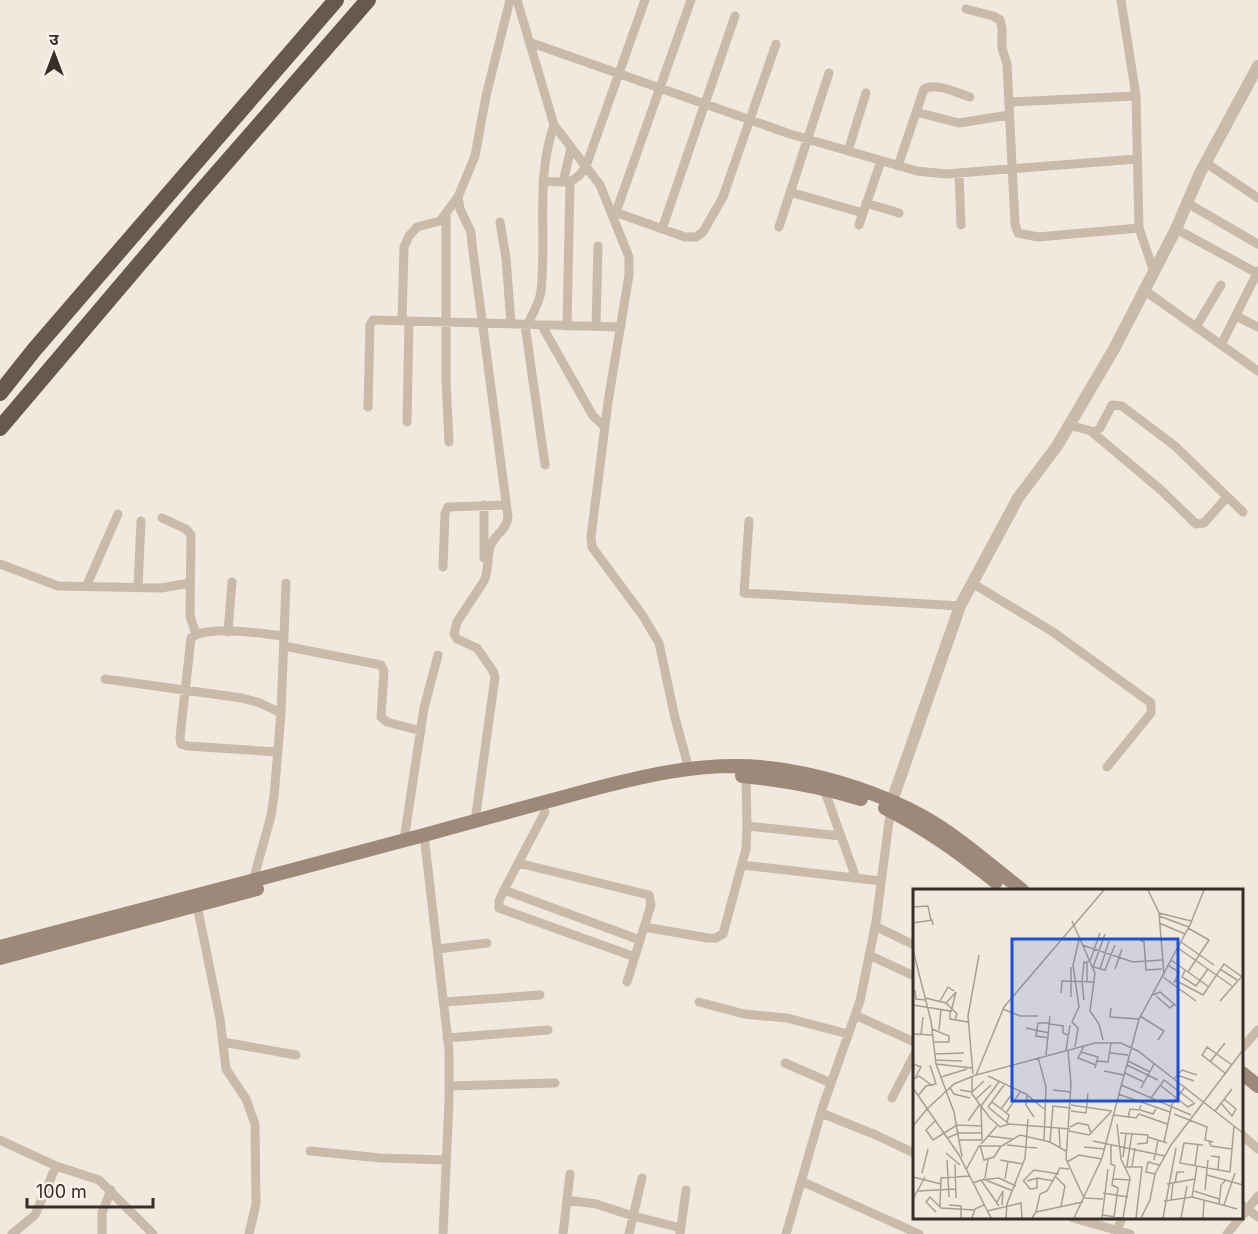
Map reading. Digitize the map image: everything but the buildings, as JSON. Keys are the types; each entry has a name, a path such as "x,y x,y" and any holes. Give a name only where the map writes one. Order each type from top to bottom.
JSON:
{"highway":[{"path":"0,393 34,350 336,0"},
{"path":"0,428 196,196 368,0"}],"main road":[{"path":"0,947 196,901 253,881 404,840 424,839 475,821 626,780 689,769 735,767 782,770 834,781 880,796 953,848 1004,889"},
{"path":"0,958 196,901 424,839 545,812 630,788 686,778 746,776 782,780 891,806 924,817 1019,889"},
{"path":"1247,1077 1258,1086"}],"street":[{"path":"407,422 404,247 417,226 440,221 458,197 475,156 486,96 510,0"},
{"path":"517,0 554,125 600,185 614,211 630,264 605,427 591,537 592,547 643,616 659,643 675,718 689,769"},
{"path":"543,180 567,182 581,175 645,0"},
{"path":"614,211 661,88 691,0"},
{"path":"1121,0 1136,96 1140,228 1154,272"},
{"path":"966,9 997,17 1002,23 1016,230 1022,235 1038,237 1140,228"},
{"path":"662,229 735,16"},
{"path":"529,42 807,139 933,174 1137,159"},
{"path":"614,211 691,238 703,232 723,197 776,44"},
{"path":"786,1234 821,1113 855,1015 875,926 891,806 960,606 1018,498 1057,446 1114,349 1176,229 1206,163 1257,71"},
{"path":"779,227 829,73"},
{"path":"898,166 922,92 927,87 936,87 970,97"},
{"path":"848,151 866,93"},
{"path":"1009,102 1136,96"},
{"path":"916,112 958,123 1009,115"},
{"path":"545,465 526,326 541,292 543,180 547,146 554,125"},
{"path":"567,326 567,182 571,148"},
{"path":"859,225 881,161"},
{"path":"1206,163 1256,193"},
{"path":"959,173 961,225"},
{"path":"790,192 899,213"},
{"path":"458,197 460,209 471,232 508,523 490,547 484,581 454,630 455,637 480,650 495,677 475,821"},
{"path":"1187,203 1258,243"},
{"path":"446,215 448,442"},
{"path":"500,222 506,258 511,324"},
{"path":"1176,229 1258,272 1221,345"},
{"path":"596,326 598,246"},
{"path":"1196,327 1221,285"},
{"path":"1144,290 1258,371"},
{"path":"1236,316 1258,327"},
{"path":"368,407 370,323 375,320 621,327"},
{"path":"542,326 593,416 605,427"},
{"path":"1092,432 1100,428 1112,405 1122,406 1175,446 1243,512"},
{"path":"1069,425 1092,432 1161,490 1196,524 1204,523 1227,497"},
{"path":"443,567 446,508 452,505 506,505"},
{"path":"484,505 484,581"},
{"path":"86,587 118,514"},
{"path":"162,518 186,529 191,535 190,616 196,634"},
{"path":"138,588 141,521"},
{"path":"749,521 744,593 960,606"},
{"path":"0,564 51,585 161,588 190,583"},
{"path":"228,632 232,582"},
{"path":"253,881 271,816 278,752 286,583"},
{"path":"972,583 1053,632 1151,703 1151,713 1107,767"},
{"path":"278,752 184,746 180,737 184,689 189,643 196,634 228,632 284,641 381,665 384,670 381,717 387,722 421,731"},
{"path":"404,840 424,708 438,655"},
{"path":"105,679 242,698 260,703 280,713"},
{"path":"644,927 708,938 719,937 725,929 735,882 746,849 746,776"},
{"path":"824,789 856,878"},
{"path":"545,812 504,890 498,904 501,909 635,957"},
{"path":"747,826 841,836"},
{"path":"424,839 447,1038 448,1086 443,1234"},
{"path":"518,863 647,894 652,901 627,982"},
{"path":"742,865 881,881"},
{"path":"504,890 640,940"},
{"path":"196,901 219,1012 228,1074 246,1099 255,1124 256,1204 249,1234"},
{"path":"875,926 913,944"},
{"path":"438,949 487,943"},
{"path":"869,955 913,975"},
{"path":"444,1002 540,995"},
{"path":"699,1002 744,1014 788,1018 848,1034"},
{"path":"855,1015 913,1041"},
{"path":"447,1038 548,1030"},
{"path":"1243,1047 1257,1034"},
{"path":"223,1042 296,1055"},
{"path":"892,1098 913,1058"},
{"path":"785,1063 831,1083"},
{"path":"448,1086 555,1083"},
{"path":"821,1113 913,1153"},
{"path":"1243,1136 1258,1149"},
{"path":"0,1140 56,1166 99,1180 153,1234"},
{"path":"310,1151 381,1158 446,1160"},
{"path":"12,1234 35,1215 56,1166"},
{"path":"563,1234 570,1174"},
{"path":"629,1234 642,1178"},
{"path":"801,1181 920,1234"},
{"path":"102,1234 102,1213 111,1190"},
{"path":"567,1200 596,1203 681,1231 686,1190"},
{"path":"1258,1196 1243,1212 1258,1217"},
{"path":"1077,1219 1130,1234"},
{"path":"1117,1230 1122,1219"},
{"path":"1227,1234 1238,1219"}]}
